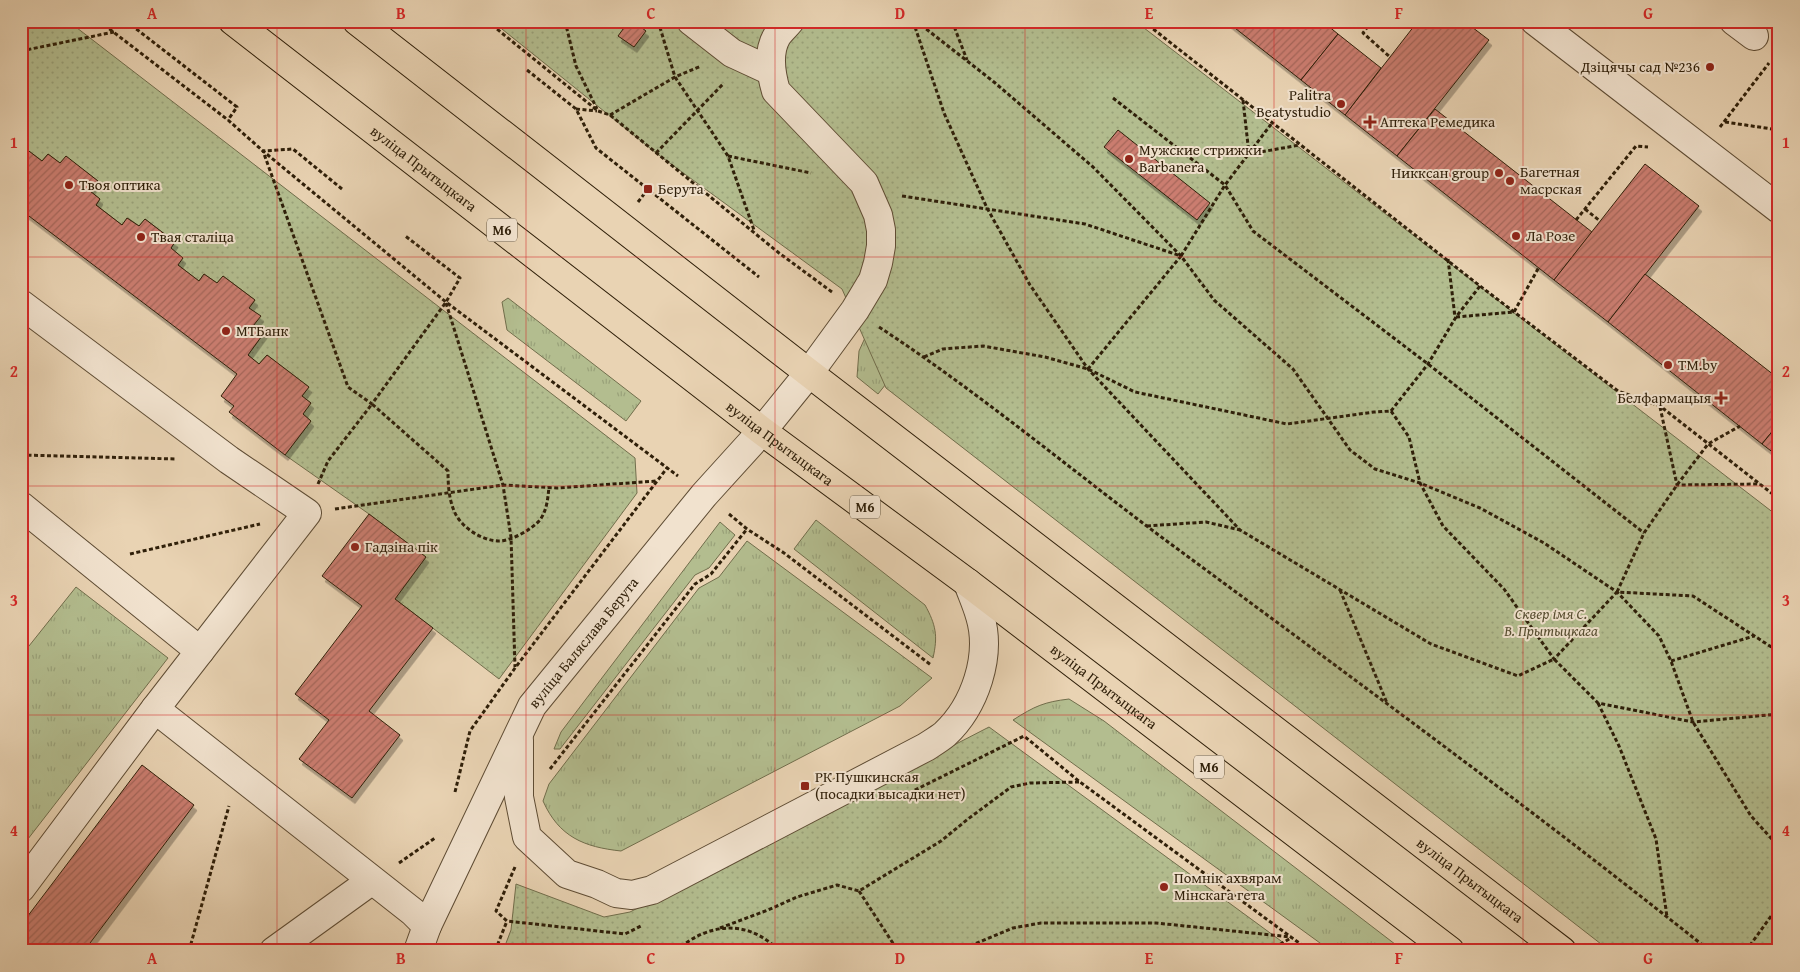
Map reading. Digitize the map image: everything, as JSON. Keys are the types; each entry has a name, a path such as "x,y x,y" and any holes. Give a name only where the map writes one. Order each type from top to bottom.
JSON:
{"main road":[{"name":"вуліца Прытыцкага","path":"233,21 762,431 968,584 1450,951"},
{"name":"вуліца Прытыцкага","path":"357,21 809,373 1562,951"}],"street":[{"path":"691,21 732,54 771,71 772,52 776,37 790,21"},
{"path":"1535,21 1779,209"},
{"name":"вуліца Баляслава Берута","path":"422,938 532,706 704,495 762,431 809,373 855,310 873,280 880,254 881,230 878,215 864,184 776,91 771,71"},
{"path":"21,304 229,460 307,513 155,709 21,888"},
{"path":"21,506 200,651"},
{"path":"519,734 520,797 527,837 567,874 597,884 616,893 632,895 652,890 926,747 945,734 973,694 983,657 984,634 980,616 968,584"},
{"path":"155,709 371,881 413,912 422,938"},
{"path":"274,951 371,881"}],"path":[{"path":"99,21 228,120 446,302 678,476"},
{"path":"126,21 237,108 228,120"},
{"path":"458,21 466,27"},
{"path":"487,21 598,112"},
{"path":"565,21 576,66 598,112"},
{"path":"658,21 675,77 728,156 755,232"},
{"path":"915,21 994,82 1093,167 1181,256 1214,300 1293,369 1350,450 1375,469 1420,483 1480,508 1544,543 1617,592 1659,636 1671,661 1693,722 1751,816 1779,847"},
{"path":"915,21 944,114 987,208 1030,286 1088,369 1240,530 1431,644 1518,676 1554,659 1617,592 1644,533 1708,444 1740,426"},
{"path":"952,21 967,61"},
{"path":"1143,21 1480,286 1618,391 1660,406 1779,499"},
{"path":"1372,21 1363,33 1390,57"},
{"path":"21,50 114,32"},
{"path":"656,153 725,82 732,54"},
{"path":"527,70 576,109 596,148 759,277"},
{"path":"610,116 675,77"},
{"path":"1113,98 1225,185 1253,231 1428,364 1644,533"},
{"path":"1243,100 1249,154"},
{"path":"576,109 610,116 779,253 837,297"},
{"path":"1725,122 1779,130"},
{"path":"1088,369 1181,256 1225,185 1272,123"},
{"path":"1249,154 1300,145"},
{"path":"263,151 293,149 342,189"},
{"path":"263,151 348,387 372,404 448,472 448,494 456,515 469,530 481,537 500,541 511,538 526,532 540,519 548,503 549,486"},
{"path":"898,195 1085,224 1181,256"},
{"path":"1585,209 1600,222"},
{"path":"404,235 460,278 446,302 328,461 307,513 503,485 549,486 557,488 657,481"},
{"path":"1448,260 1456,317"},
{"path":"1514,312 1539,268"},
{"path":"924,357 943,348 983,346 1045,357 1088,369 1135,392 1287,424 1328,419 1390,411 1428,364 1456,317 1480,286"},
{"path":"446,302 503,485 511,538 515,668"},
{"path":"1456,317 1514,312"},
{"path":"877,326 924,357 1147,526 1387,703 1710,951"},
{"path":"1660,406 1677,485"},
{"path":"1390,411 1409,437 1420,483 1443,526 1504,589 1554,659 1598,702 1619,746 1656,839 1668,917"},
{"path":"21,455 180,459"},
{"path":"1677,485 1760,484"},
{"path":"728,513 931,665"},
{"path":"1147,526 1206,522 1240,530"},
{"path":"92,563 260,524"},
{"path":"548,778 551,768 695,584 711,574 747,529"},
{"path":"1340,590 1387,703"},
{"path":"1617,592 1694,596 1779,652"},
{"path":"1671,661 1755,636"},
{"path":"1598,702 1693,722 1779,714"},
{"path":"908,793 1024,736 1080,782 1310,951"},
{"path":"190,951 238,774"},
{"path":"859,891 941,841 1011,788 1030,783 1080,782"},
{"path":"371,881 438,836"},
{"path":"527,837 496,911 507,921 625,934 642,925"},
{"path":"676,951 688,940 701,933 768,910 797,897 837,885 859,891 898,951"},
{"path":"1746,951 1779,905"},
{"path":"495,951 507,921"},
{"path":"958,951 1013,928 1041,923 1156,923 1291,937"},
{"path":"720,928 740,929 755,934 779,951"},
{"path":"1269,951 1291,937"}],"green space":[{"path":"21,21 68,21 635,458 637,493 499,679 395,599 426,557 285,455 311,421 303,414 311,403 302,396 309,387 267,355 259,364 248,355 264,333 253,326 260,316 249,308 255,300 223,276 217,283 204,274 199,281 178,265 171,248 175,242 145,219 139,226 128,218 122,225 96,205 100,199 90,191 98,181 66,157 60,163 48,154 42,161 21,145 26,139 21,136"},
{"name":"Сквер імя С. В. Прытыцкага","path":"492,21 1135,21 1779,517 1779,951 1610,951 886,388 842,289 656,153"},
{"path":"508,298 641,401 626,421 507,330 502,302"},
{"path":"869,329 905,360 878,394 857,377 859,351"},
{"path":"816,520 925,605 932,619 935,631 933,658 794,549"},
{"path":"720,522 735,535 709,568 695,575 560,749 554,749 561,732"},
{"path":"747,541 932,678 900,706 621,851 595,847 574,838 557,823 543,801 549,784 699,588 719,577"},
{"path":"76,587 168,658 21,848 21,656"},
{"path":"1069,699 1104,721 1404,951 1331,951 1013,720 1040,705"},
{"path":"989,727 1292,949 1288,951 503,951 511,930 516,884 604,917 630,912"}],"building":[{"path":"629,21 633,21 646,31 634,47 618,36"},
{"path":"1226,21 1322,21 1338,34 1301,80"},
{"path":"1418,21 1464,21 1489,40 1397,156 1345,115"},
{"path":"1338,34 1381,68 1345,115 1301,80"},
{"path":"1435,109 1592,232 1554,280 1397,156"},
{"path":"1118,130 1210,203 1197,220 1104,147"},
{"path":"21,136 26,139 21,145"},
{"path":"21,145 42,161 48,154 60,163 66,156 98,181 90,191 100,199 96,205 122,225 127,218 139,226 145,219 175,242 171,248 183,258 178,265 199,281 204,274 217,283 223,276 255,300 249,308 261,316 253,326 264,333 248,355 259,364 267,355 309,387 302,396 311,403 303,414 311,421 285,455 229,412 234,406 221,396 237,374 21,210"},
{"path":"1645,164 1699,206 1608,322 1554,280"},
{"path":"1645,274 1779,379 1779,423 1762,444 1608,322"},
{"path":"1779,423 1779,457 1762,444"},
{"path":"369,514 426,557 395,599 433,628 369,711 400,735 352,798 299,759 329,720 295,694 362,606 322,576"},
{"path":"142,765 194,805 84,951 21,951 21,925"}],"place":[{"name":"Дзіцячы сад №236","path":"1710,67"},
{"name":"Palitra Beatystudio","path":"1341,104"},
{"name":"Аптека Ремедика","path":"1370,122"},
{"name":"Мужские стрижки Barbanera","path":"1129,159"},
{"name":"Никксан group","path":"1499,173"},
{"name":"Багетная масрская","path":"1510,181"},
{"name":"Твоя оптика","path":"69,185"},
{"name":"Берута","path":"648,189"},
{"name":"Ла Розе","path":"1516,236"},
{"name":"Твая сталіца","path":"141,237"},
{"name":"МТБанк","path":"226,331"},
{"name":"TM.by","path":"1668,365"},
{"name":"Белфармацыя","path":"1721,398"},
{"name":"Гадзіна пік","path":"355,547"},
{"name":"РК Пушкинская (посадки высадки нет)","path":"805,786"},
{"name":"Помнік ахвярам Мінскага гета","path":"1164,887"}]}
